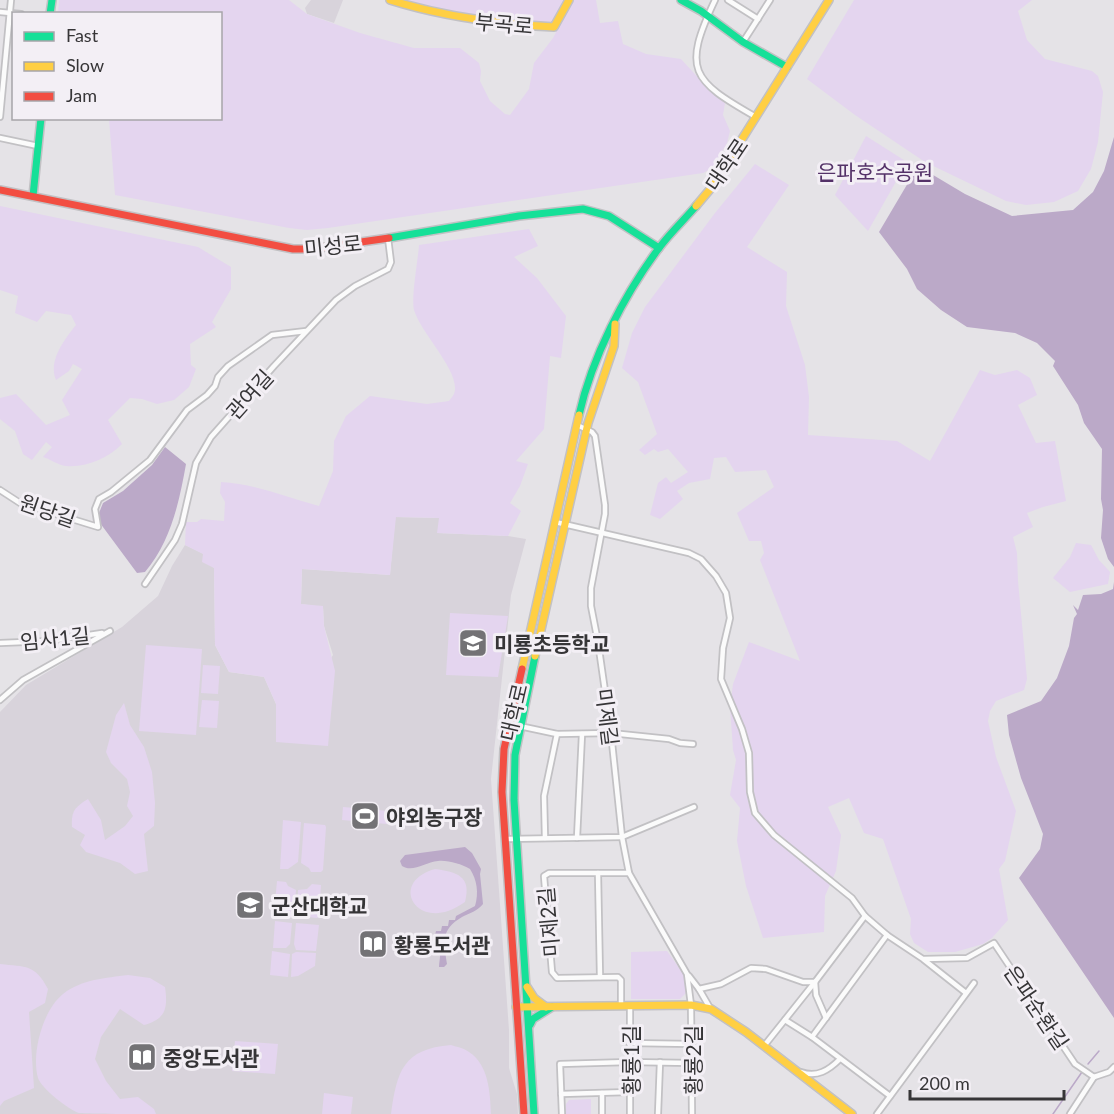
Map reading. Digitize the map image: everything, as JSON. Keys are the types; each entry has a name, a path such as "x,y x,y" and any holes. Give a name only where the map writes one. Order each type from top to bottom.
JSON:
{"street":[{"path":"0,117 11,0"},
{"name":"부곡로","path":"390,0 463,19 554,27 569,0"},
{"path":"681,0 701,10 707,17 743,42 787,67"},
{"path":"715,0 697,45 695,59 697,70 705,82 717,92 757,117"},
{"path":"728,0 758,19"},
{"path":"743,42 770,0"},
{"name":"대학로","path":"524,1114 502,770 504,749 553,522 577,425 603,342 626,301 658,248 712,187 829,0"},
{"path":"0,12 10,13"},
{"path":"33,196 41,120"},
{"path":"0,138 38,146"},
{"name":"미성로","path":"0,190 293,249 312,249 519,216 583,209 609,216 658,248"},
{"name":"관여길","path":"145,584 175,540 182,524 196,463 207,443 336,300 355,286 388,268 392,262 388,238"},
{"name":"대학로","path":"534,1114 516,838 514,771 542,623 586,429 614,346 615,322"},
{"name":"원당길","path":"0,490 20,503 98,527 95,509 99,499 150,460 187,410 207,395 228,366 272,335 306,331"},
{"path":"577,425 586,429"},
{"name":"미제길","path":"586,429 595,436 597,443 605,506 591,588 591,606 611,733 622,837 629,873 687,974 691,1005"},
{"path":"553,522 689,552 701,560 716,576 726,593 730,618 723,648 721,679 742,729 749,753 750,792 755,813 774,835 852,898 865,916 887,935 923,959 966,993"},
{"name":"임사1길","path":"0,643 58,640 110,631 23,680 0,700"},
{"path":"510,724 557,734 611,733 693,744"},
{"path":"545,838 544,796 557,734"},
{"path":"577,838 582,734"},
{"path":"506,838 622,837 694,807"},
{"name":"미제2길","path":"621,1007 621,980 618,977 558,978 552,972 544,876 549,873 629,873"},
{"path":"598,873 600,977"},
{"path":"764,1046 865,916"},
{"path":"812,1037 887,935"},
{"name":"은파순환길","path":"923,959 967,958 994,943 1075,1064 1094,1077"},
{"path":"699,989 721,984 751,968 766,969 803,982 815,982"},
{"path":"687,974 711,1009"},
{"path":"815,982 816,995 826,1018"},
{"path":"878,1114 974,982"},
{"path":"526,984 534,998 549,1007"},
{"path":"516,1007 691,1005 711,1009 798,1071 852,1114"},
{"name":"황룡2길","path":"691,1005 692,1114"},
{"path":"529,1028 533,1019 549,1007"},
{"name":"황룡1길","path":"630,1007 630,1114"},
{"path":"785,1020 812,1037 890,1096"},
{"path":"629,1043 692,1044"},
{"path":"798,1071 810,1076 824,1072 840,1059"},
{"path":"658,1114 660,1062"},
{"path":"562,1114 560,1064 660,1062 692,1064"},
{"path":"1070,1114 1094,1077 1109,1072 1114,1067"},
{"path":"561,1094 630,1092"},
{"path":"602,1093 602,1114"}],"shaded area":[{"path":"311,0 343,0 334,23 307,14 305,8"},
{"name":"은파호수공원","path":"1114,137 1114,567 1108,559 1101,538 1102,449 1084,423 1078,405 1053,366 1055,361 1037,343 1015,333 967,327 941,310 917,289 907,269 879,232 918,166 965,194 1012,216 1073,210 1093,192 1104,171"},
{"path":"165,447 186,464 180,493 173,521 161,548 145,572 137,573 100,523 99,513 103,503 123,491 152,465"},
{"name":"군산대학교","path":"395,517 440,518 438,533 526,539 511,595 491,779 509,1030 509,1068 517,1094 518,1114 0,1114 0,712 26,685 122,627 158,596 185,545 204,554 214,568 215,645 229,672 264,677 276,704 276,742 333,655 324,626 323,607 301,604 302,569 390,575"},
{"path":"1114,582 1114,1018 1019,878 1040,849 1043,834 1021,778 1009,735 1007,715 1041,701 1057,678 1069,646 1074,618 1077,614 1073,605 1078,610 1083,595 1101,594 1113,589"},
{"path":"465,847 472,853 481,869 483,904 450,927 445,937 447,964 439,967 440,956 435,942 436,931 441,931 442,926 448,926 449,920 455,920 456,916 475,906 477,887 474,878 470,869 459,864 442,861 406,868 400,861 405,855"}],"green space":[{"path":"59,0 289,0 307,14 360,33 414,48 460,48 479,63 480,81 490,101 505,114 510,115 529,89 534,63 553,38 573,0 596,0 600,23 618,21 623,44 646,54 681,59 714,95 725,103 723,115 730,131 727,143 712,168 703,173 328,228 307,230 289,228 115,195 109,120 222,120 222,12 58,12"},
{"path":"397,0 566,0 554,23 548,25 469,18"},
{"path":"854,0 1032,0 1018,11 1027,40 1045,59 1092,71 1098,76 1103,92 1098,142 1091,169 1078,191 1054,202 1026,205 1006,201 925,162 855,115 807,79"},
{"name":"은파호수공원","path":"866,136 907,162 868,231 835,195"},
{"path":"755,164 789,185 747,247 787,272 786,306 805,365 809,397 808,435 897,441 930,461 980,370 995,375 1017,370 1030,378 1037,395 1018,405 1036,443 1055,441 1066,501 1027,513 1033,527 1013,537 1017,553 1027,679 1024,690 996,701 990,711 988,721 996,757 1016,811 1005,861 999,869 1008,920 992,938 983,944 955,952 928,952 914,943 910,934 911,919 883,839 864,833 849,798 828,807 841,835 836,871 825,896 824,932 763,938 746,886 737,841 740,808 730,795 736,760 733,750 730,707 733,684 749,642 800,661 760,560 764,553 761,541 749,541 737,513 774,487 766,470 735,472 726,457 714,458 710,479 689,483 677,491 683,499 660,519 650,515 658,483 666,477 671,483 688,472 668,449 658,452 654,449 645,455 639,450 657,434 638,382 622,368 632,333 645,307 715,213"},
{"path":"0,206 198,247 231,267 231,289 212,322 216,327 190,344 191,365 196,369 189,387 174,400 157,404 130,398 108,420 122,444 110,454 96,461 74,466 60,464 43,457 52,447 46,442 32,460 23,454 15,431 0,419 0,398 16,394 46,425 70,415 62,400 82,369 73,364 69,371 56,380 54,373 56,358 62,344 76,325 71,315 46,311 37,322 15,313 18,296 0,290"},
{"path":"529,229 538,246 514,257 537,278 566,316 561,358 550,356 544,429 516,461 528,464 520,486 510,503 521,511 508,536 437,533 439,518 396,517 390,575 302,569 301,604 323,606 324,626 335,671 328,746 276,742 276,704 264,677 229,672 215,645 214,568 202,562 203,554 185,545 186,522 197,522 201,519 224,521 225,502 220,493 221,482 258,488 319,506 333,471 334,441 346,416 370,396 427,404 449,401 455,391 454,380 414,310 419,245"},
{"path":"1076,543 1091,545 1099,560 1110,572 1108,584 1070,592 1053,578 1070,557"},
{"path":"450,613 508,616 498,677 446,675"},
{"path":"146,645 202,649 196,735 139,731"},
{"path":"203,665 220,666 218,694 201,693"},
{"path":"202,700 219,701 217,728 199,727"},
{"path":"124,703 130,725 144,747 152,772 155,803 154,826 144,834 148,871 135,874 120,863 86,852 80,845 85,835 72,827 75,810 88,799 101,820 105,840 125,826 133,816 127,806 130,792 127,779 111,763 106,752 116,715"},
{"name":"야외농구장","path":"343,807 389,811 387,824 342,820"},
{"path":"283,820 301,822 298,862 288,869 280,869"},
{"path":"304,823 326,827 321,872 311,872 301,863"},
{"path":"435,869 461,877 466,886 465,902 450,910 435,913 417,906 412,899 411,891 414,882"},
{"path":"277,881 286,882 288,886 296,890 292,917 276,916 274,913"},
{"path":"312,884 321,885 319,917 298,916 298,890 307,889"},
{"path":"275,921 292,923 290,944 286,948 273,948"},
{"path":"296,923 319,925 316,951 296,950 294,944"},
{"path":"272,951 290,954 288,977 270,975"},
{"path":"667,951 685,976 686,993 680,999 631,999 631,952"},
{"path":"296,952 316,953 315,966 298,976 291,977 292,954"},
{"path":"0,964 29,968 39,975 48,989 45,1003 29,1012 34,1088 4,1101 0,1106"},
{"path":"128,975 150,978 165,987 164,1012 151,1023 144,1025 120,1009 101,1037 95,1059 106,1081 120,1099 138,1097 154,1109 156,1114 79,1113 56,1098 38,1078 36,1057 44,1021 56,1001 70,989 94,980"},
{"path":"235,1041 278,1044 275,1074 232,1071"},
{"path":"451,1045 467,1051 481,1064 487,1080 491,1114 391,1114 396,1086 405,1065 422,1051"},
{"path":"324,1093 353,1097 351,1114 322,1114"},
{"path":"591,1099 591,1114 566,1114 566,1104 569,1100"}],"waterway":[{"path":"1088,1064 1099,1051"},
{"path":"1053,1114 1082,1072"}],"traffic: fast":[{"path":"50,12 52,0"},
{"path":"681,0 701,11 743,42 787,67"},
{"path":"33,196 41,120"},
{"path":"579,415 592,371 622,306 659,248 696,206"},
{"path":"389,238 519,216 583,209 609,216 659,248"},
{"path":"534,1114 514,800 515,755 535,656"},
{"path":"530,1025 533,1019 552,1007"}],"traffic: slow":[{"path":"390,0 471,19 554,27 569,0"},
{"path":"696,206 712,187 829,0"},
{"path":"535,656 588,423 614,346 615,324"},
{"path":"522,669 579,415"},
{"path":"527,987 534,998 546,1007"},
{"path":"516,1007 691,1005 711,1009 746,1032 852,1114"}],"traffic: jam":[{"path":"0,190 293,249 312,249 389,238"},
{"path":"522,669 504,749 502,792 524,1114"}],"place":[{"name":"미룡초등학교","path":"473,643"},
{"name":"야외농구장","path":"365,816"},
{"name":"군산대학교","path":"250,905"},
{"name":"황룡도서관","path":"373,944"},
{"name":"중앙도서관","path":"142,1057"}]}
